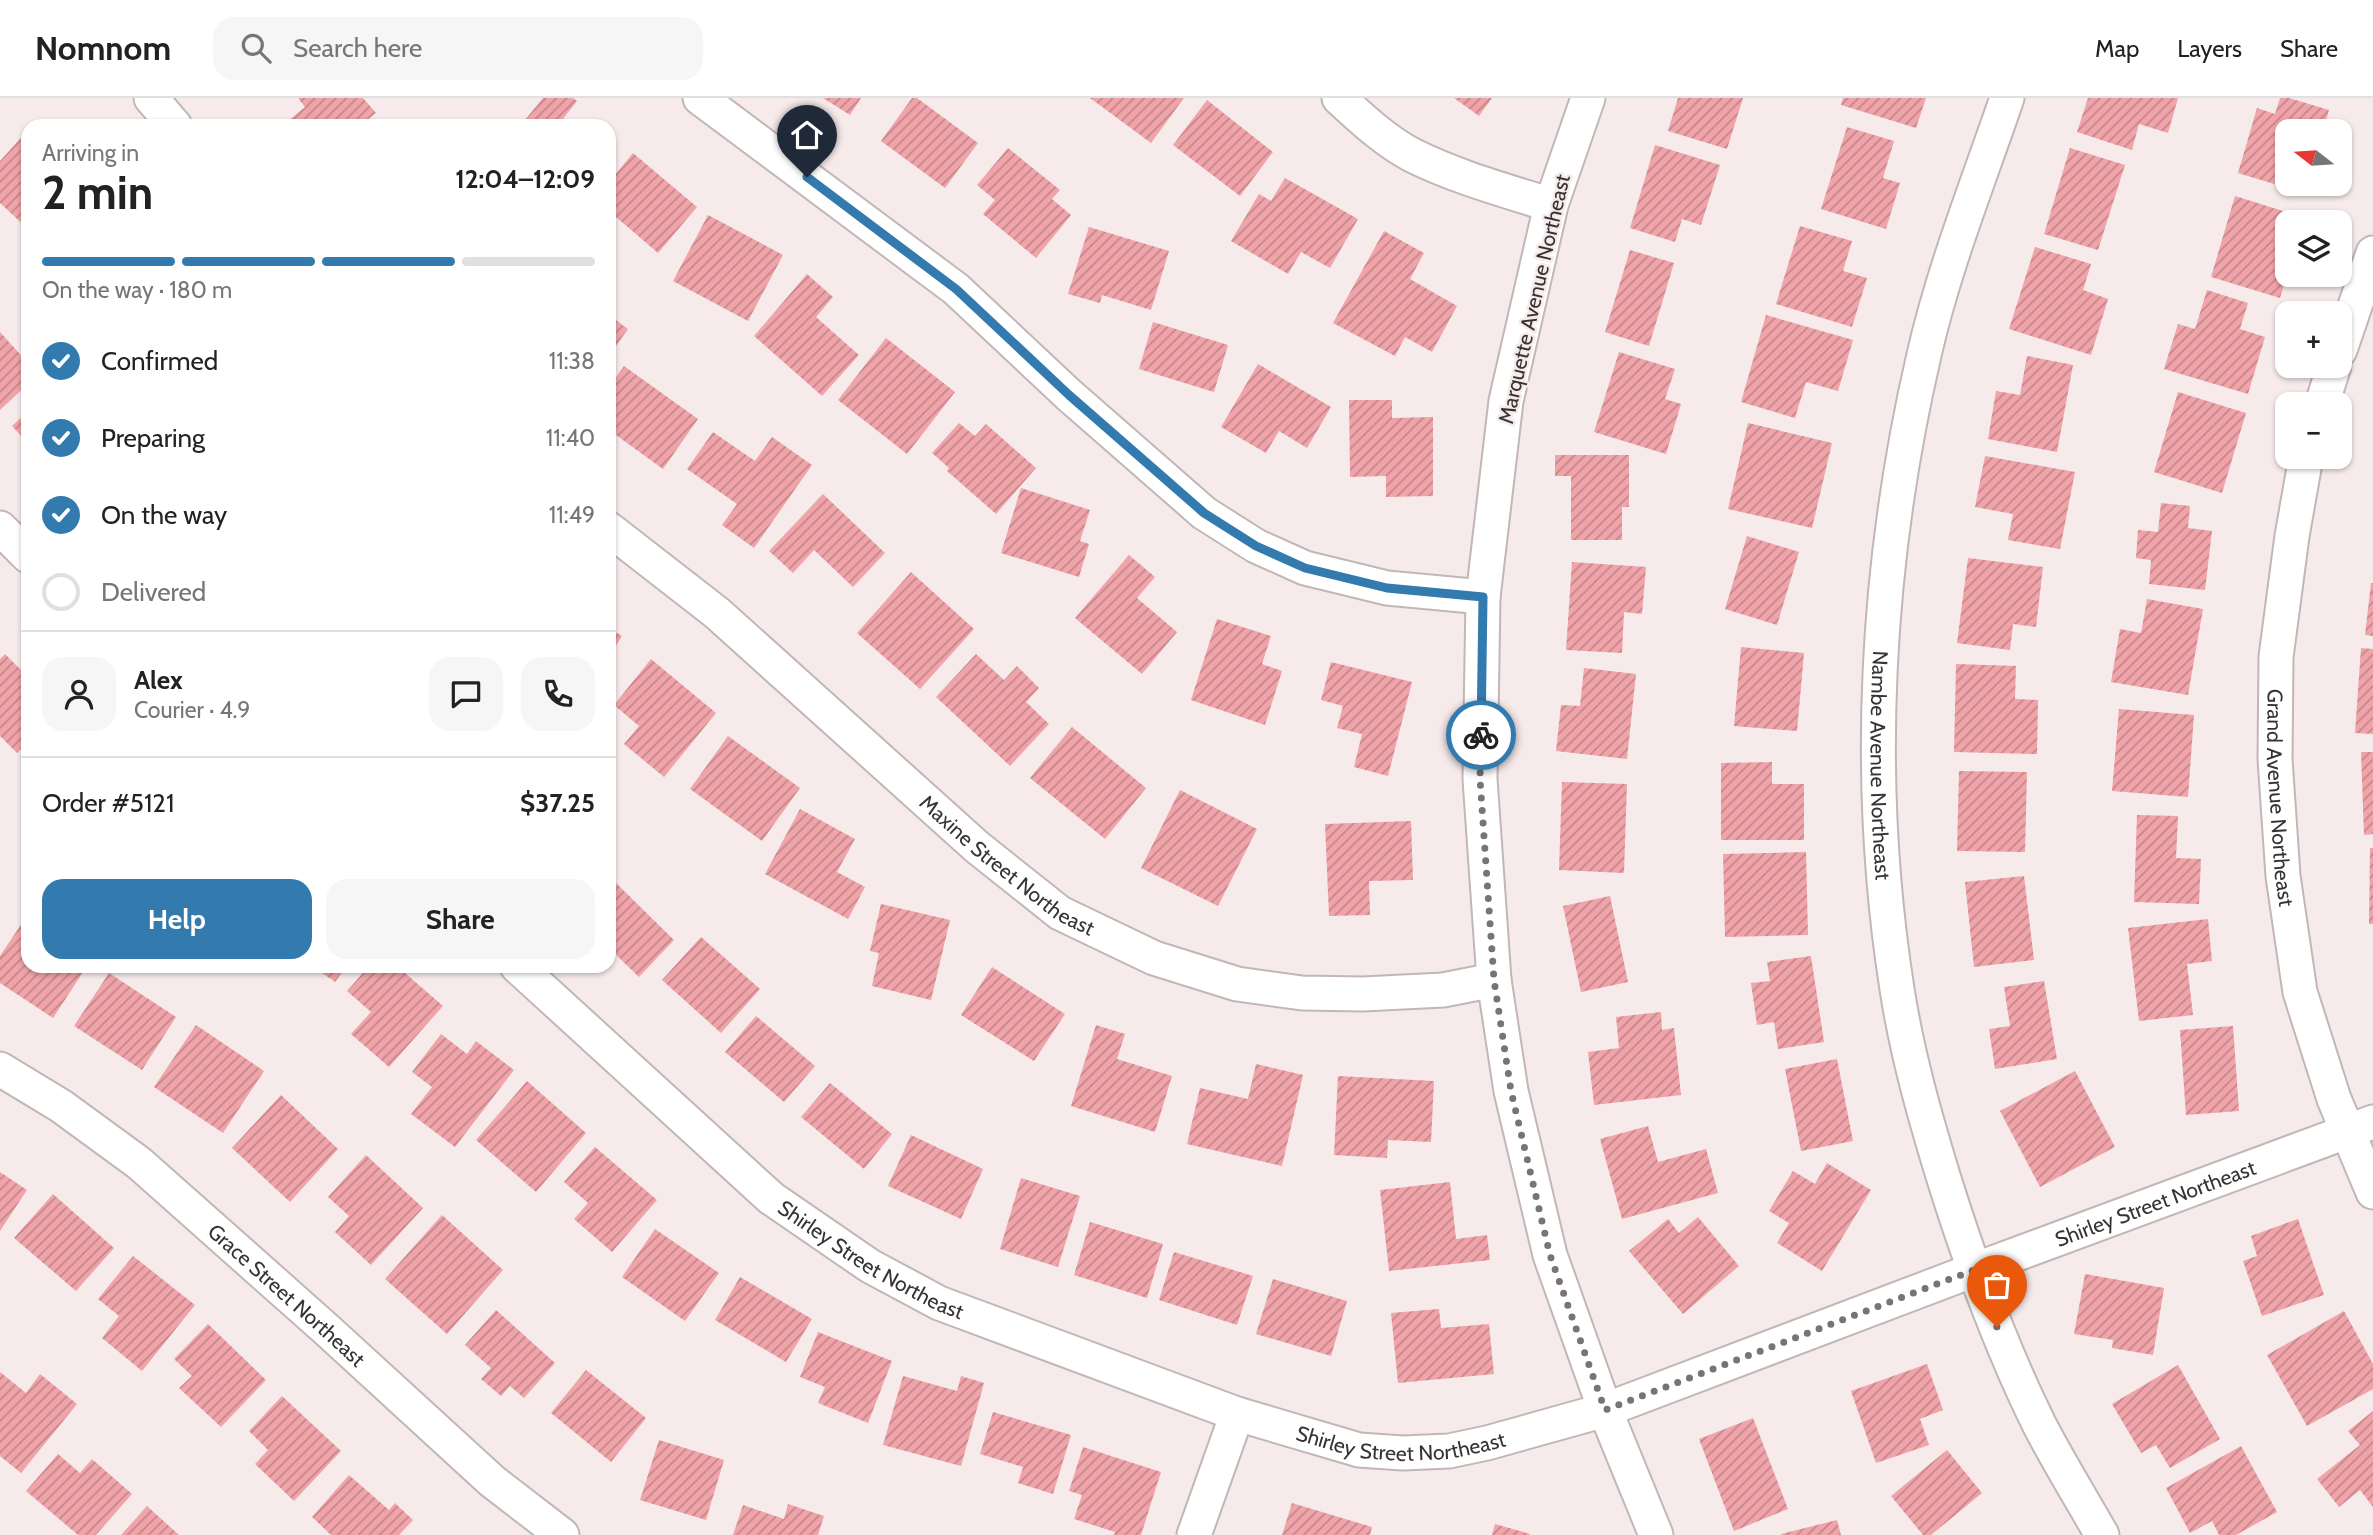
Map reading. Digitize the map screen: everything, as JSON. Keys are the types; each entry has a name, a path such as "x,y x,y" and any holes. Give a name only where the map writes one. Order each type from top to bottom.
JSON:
{"street":[{"path":"151,98 169,119"},
{"path":"700,98 956,289 1069,395 1204,513 1256,546 1305,568 1387,588 1483,597"},
{"path":"1339,98 1410,154 1462,176 1551,205"},
{"name":"Marquette Avenue Northeast","path":"1588,98 1551,205 1506,401 1483,597 1480,779 1494,980 1511,1091 1550,1255 1605,1410 1656,1535"},
{"name":"Nambe Avenue Northeast","path":"1974,1270 1922,1109 1897,991 1883,868 1878,748 1881,639 1896,496 1924,354 1948,268 2007,98"},
{"path":"2352,315 2373,253"},
{"name":"Grand Avenue Northeast","path":"2304,469 2276,657 2275,759 2283,876 2300,992 2360,1127"},
{"path":"0,528 21,549"},
{"name":"Maxine Street Northeast","path":"616,534 717,613 977,847 1060,913 1154,958 1237,984 1302,993 1363,994 1443,990 1494,980"},
{"name":"Shirley Street Northeast","path":"525,973 771,1198 870,1266 939,1303 1237,1414 1359,1450 1403,1453 1449,1451 1605,1410 2360,1127"},
{"name":"Grace Street Northeast","path":"0,1069 61,1106 139,1163 492,1480 562,1535"},
{"path":"2360,1127 2373,1192"},
{"path":"1974,1270 2039,1423 2102,1535"},
{"path":"1194,1535 1237,1414"}],"building":[{"path":"298,98 363,98 376,113 369,119 290,119 305,107"},
{"path":"543,98 573,98 577,101 563,119 526,119"},
{"path":"823,98 861,98 850,115"},
{"path":"912,98 917,98 978,143 945,188 881,141"},
{"path":"1090,98 1184,98 1151,143"},
{"path":"1454,98 1492,98 1479,116"},
{"path":"1678,98 1743,98 1727,149 1668,131"},
{"path":"1843,98 1926,98 1916,128 1841,105"},
{"path":"2088,98 2178,98 2168,133 2139,124 2132,150 2077,132"},
{"path":"2280,98 2289,98 2329,110 2326,119 2275,119 2275,184 2238,173 2257,108 2275,114"},
{"path":"1207,100 1273,152 1240,196 1173,145"},
{"path":"1847,127 1894,141 1883,178 1900,183 1886,229 1821,209"},
{"path":"21,138 21,222 0,203 0,161"},
{"path":"1655,145 1720,165 1701,225 1682,219 1675,242 1630,228"},
{"path":"1008,148 1060,190 1052,199 1071,215 1036,258 983,214 995,200 977,185"},
{"path":"2070,148 2125,165 2098,250 2044,234"},
{"path":"633,153 697,207 658,253 616,217 616,174"},
{"path":"1285,178 1358,219 1330,268 1301,252 1288,274 1231,241 1259,194 1271,201"},
{"path":"2235,196 2280,210 2275,210 2274,240 2275,287 2283,287 2280,298 2211,277"},
{"path":"708,215 783,255 748,321 673,281"},
{"path":"1800,226 1852,241 1843,271 1867,278 1852,327 1776,304"},
{"path":"1089,227 1169,251 1151,310 1102,295 1100,303 1068,294"},
{"path":"1384,231 1424,253 1410,279 1457,306 1432,352 1405,337 1395,356 1333,323"},
{"path":"2035,247 2091,264 2083,290 2108,299 2091,355 2009,329"},
{"path":"1630,250 1674,263 1649,346 1605,332"},
{"path":"807,274 833,297 816,317 859,355 822,396 754,336"},
{"path":"2207,290 2248,303 2240,329 2265,337 2248,394 2164,369 2178,324 2195,329"},
{"path":"1766,315 1853,340 1838,391 1806,382 1795,418 1741,402"},
{"path":"616,320 628,329 616,346"},
{"path":"1153,322 1228,345 1214,392 1139,369"},
{"path":"0,332 21,355 21,390 0,410"},
{"path":"886,338 955,392 907,454 838,400"},
{"path":"1619,352 1675,369 1665,399 1681,404 1666,454 1594,432"},
{"path":"2027,356 2073,365 2057,452 1988,439 1996,391 2020,395"},
{"path":"1258,364 1331,407 1307,448 1279,431 1266,453 1221,427"},
{"path":"624,366 698,419 663,469 616,435 616,377"},
{"path":"2178,392 2246,413 2222,493 2154,472"},
{"path":"1349,400 1392,400 1392,418 1433,417 1433,496 1386,497 1386,476 1350,477"},
{"path":"21,418 21,436 12,426"},
{"path":"959,423 975,436 986,424 1036,468 996,514 947,471 949,468 932,453"},
{"path":"1748,423 1832,443 1812,528 1728,509"},
{"path":"713,432 755,461 772,437 812,465 754,548 722,525 737,504 687,469"},
{"path":"1555,455 1629,455 1629,507 1622,507 1622,540 1571,540 1571,476 1555,476"},
{"path":"1985,456 2075,472 2060,549 2008,540 2013,514 1975,507"},
{"path":"1021,488 1090,510 1080,541 1089,544 1079,577 1001,553"},
{"path":"823,494 885,553 853,587 814,550 793,573 769,551"},
{"path":"2161,503 2190,506 2188,528 2212,531 2205,590 2149,584 2151,560 2136,558 2138,530 2158,532"},
{"path":"1747,536 1799,552 1777,625 1725,609"},
{"path":"1129,555 1155,577 1137,598 1177,632 1142,674 1075,618"},
{"path":"1968,558 2043,567 2036,627 2013,624 2010,650 1957,643"},
{"path":"1572,562 1646,567 1642,614 1624,612 1622,653 1566,650"},
{"path":"911,572 974,629 920,689 857,633"},
{"path":"2373,583 2373,636 2365,635"},
{"path":"2147,599 2203,609 2188,695 2111,682 2120,629 2141,633"},
{"path":"1217,619 1271,636 1262,664 1282,671 1265,725 1191,700"},
{"path":"616,632 622,636 616,646"},
{"path":"1741,647 1804,653 1797,731 1734,726"},
{"path":"2361,648 2373,649 2373,734 2355,733"},
{"path":"5,654 21,670 21,749 17,753 0,736 0,659"},
{"path":"976,654 1004,680 1017,666 1039,688 1026,702 1049,724 1010,766 936,697"},
{"path":"651,659 716,713 664,777 624,744 639,726 616,707 616,703"},
{"path":"1331,662 1412,682 1388,776 1354,767 1362,734 1337,728 1343,706 1321,700"},
{"path":"1956,664 2016,666 2015,699 2038,700 2037,754 1954,752"},
{"path":"1584,668 1636,674 1627,759 1556,751 1561,705 1580,706"},
{"path":"2119,709 2194,715 2188,797 2112,791"},
{"path":"1072,727 1146,788 1105,839 1030,778"},
{"path":"728,736 800,788 762,841 690,789"},
{"path":"2361,752 2373,752 2373,834 2364,835"},
{"path":"1772,762 1772,784 1804,784 1804,840 1721,840 1721,763"},
{"path":"1959,771 2027,772 2025,852 1957,851"},
{"path":"1562,782 1627,784 1624,873 1559,870"},
{"path":"1180,790 1257,829 1218,906 1141,868"},
{"path":"800,809 855,839 837,872 865,887 848,919 765,874"},
{"path":"2137,815 2178,816 2176,858 2201,859 2199,904 2134,902"},
{"path":"1411,821 1413,880 1369,881 1370,915 1329,916 1325,824"},
{"path":"2370,848 2373,848 2373,924 2369,924"},
{"path":"1806,852 1808,935 1725,937 1723,854"},
{"path":"2024,876 2034,960 1974,967 1965,882"},
{"path":"616,883 674,940 639,977 616,955"},
{"path":"1610,896 1628,982 1581,992 1563,906"},
{"path":"881,904 950,920 931,1000 872,986 879,953 870,951"},
{"path":"2208,919 2212,961 2187,964 2193,1015 2139,1021 2128,928"},
{"path":"21,924 21,973 82,973 53,1018 0,983 0,956"},
{"path":"701,937 760,989 721,1033 662,980"},
{"path":"1811,956 1824,1042 1778,1049 1774,1022 1757,1025 1751,983 1770,981 1767,962"},
{"path":"992,967 1065,1014 1034,1061 961,1015"},
{"path":"109,973 176,1017 142,1070 74,1026"},
{"path":"322,973 342,973 335,982"},
{"path":"363,973 405,973 443,1006 389,1067 351,1034 371,1012 347,991"},
{"path":"2044,981 2057,1059 1995,1069 1989,1029 2010,1026 2004,987"},
{"path":"1661,1012 1662,1030 1674,1028 1681,1095 1594,1105 1588,1052 1619,1048 1616,1017"},
{"path":"756,1016 815,1066 784,1102 725,1052"},
{"path":"196,1025 264,1071 223,1133 154,1087"},
{"path":"1096,1025 1125,1034 1117,1059 1172,1076 1155,1132 1071,1106"},
{"path":"2233,1026 2239,1111 2186,1115 2180,1030"},
{"path":"441,1034 467,1054 476,1041 514,1070 455,1147 411,1114 432,1087 412,1072"},
{"path":"1837,1059 1853,1141 1801,1151 1785,1069"},
{"path":"1256,1064 1303,1075 1282,1166 1187,1144 1200,1088 1248,1099"},
{"path":"2075,1071 2115,1147 2040,1187 2000,1111"},
{"path":"1338,1076 1434,1081 1431,1142 1388,1140 1387,1158 1334,1155"},
{"path":"527,1081 586,1133 536,1192 476,1140"},
{"path":"830,1083 892,1134 864,1169 801,1117"},
{"path":"281,1095 338,1149 290,1202 232,1148"},
{"path":"1648,1126 1658,1162 1706,1149 1718,1193 1622,1219 1600,1139"},
{"path":"911,1135 983,1169 961,1219 888,1186"},
{"path":"595,1147 657,1200 612,1252 574,1219 588,1203 564,1182"},
{"path":"366,1155 423,1208 371,1265 335,1232 349,1216 328,1197"},
{"path":"1827,1163 1871,1190 1822,1271 1777,1243 1789,1223 1769,1211 1793,1171 1815,1184"},
{"path":"0,1172 27,1190 0,1231"},
{"path":"1021,1178 1080,1196 1058,1267 1000,1249"},
{"path":"1450,1182 1456,1239 1487,1235 1490,1260 1389,1271 1380,1190"},
{"path":"53,1194 114,1248 76,1291 14,1238"},
{"path":"442,1215 503,1270 447,1334 385,1279"},
{"path":"1698,1217 1739,1266 1683,1314 1629,1251 1668,1219 1679,1233"},
{"path":"2298,1219 2324,1295 2262,1316 2243,1261 2257,1256 2251,1236"},
{"path":"1090,1222 1163,1244 1147,1298 1074,1275"},
{"path":"655,1229 719,1273 685,1321 622,1277"},
{"path":"1174,1252 1253,1276 1237,1325 1159,1300"},
{"path":"133,1256 195,1305 142,1371 102,1338 119,1316 98,1299"},
{"path":"2085,1274 2164,1288 2153,1355 2112,1348 2113,1340 2074,1334"},
{"path":"740,1277 812,1319 786,1362 715,1320"},
{"path":"1273,1279 1347,1301 1331,1356 1256,1334"},
{"path":"1439,1309 1441,1328 1489,1324 1494,1374 1398,1383 1391,1313"},
{"path":"496,1310 555,1363 524,1398 510,1386 501,1396 481,1379 491,1368 465,1345"},
{"path":"2344,1311 2373,1364 2373,1389 2307,1426 2267,1355"},
{"path":"208,1324 266,1380 221,1427 179,1388 192,1376 174,1359"},
{"path":"818,1332 892,1361 868,1423 818,1403 825,1387 800,1377"},
{"path":"1927,1364 1943,1410 1920,1419 1929,1445 1876,1463 1851,1391"},
{"path":"2178,1365 2220,1439 2170,1468 2156,1445 2141,1453 2112,1404"},
{"path":"586,1370 646,1418 611,1462 551,1413"},
{"path":"0,1372 26,1393 40,1374 77,1404 21,1473 0,1456"},
{"path":"903,1376 957,1391 961,1376 984,1383 961,1466 883,1445"},
{"path":"282,1396 341,1451 294,1501 255,1464 268,1450 249,1431"},
{"path":"2373,1411 2373,1507 2360,1490 2339,1507 2317,1479 2360,1445 2348,1431"},
{"path":"993,1412 1071,1435 1053,1494 1018,1483 1023,1467 980,1454"},
{"path":"1753,1418 1788,1509 1734,1531 1699,1439"},
{"path":"659,1440 724,1460 706,1520 640,1500"},
{"path":"2241,1446 2277,1512 2236,1535 2219,1535 2212,1521 2190,1533 2166,1488"},
{"path":"1083,1447 1161,1472 1141,1535 1114,1535 1115,1532 1074,1519 1082,1495 1069,1491"},
{"path":"1947,1450 1982,1493 1931,1535 1923,1535 1891,1496"},
{"path":"58,1454 80,1473 92,1459 132,1494 96,1535 78,1535 26,1491"},
{"path":"349,1475 389,1510 395,1503 413,1520 399,1535 331,1535 312,1517"},
{"path":"1292,1503 1372,1527 1370,1535 1282,1535"},
{"path":"788,1504 824,1516 818,1535 733,1535 743,1505 784,1519"},
{"path":"147,1506 179,1535 121,1535"},
{"path":"1837,1520 1841,1535 1781,1535 1781,1534"},
{"path":"1495,1524 1530,1534 1492,1535"}],"way so far":[{"path":"1481,735 1480,779 1494,980 1511,1091 1550,1255 1605,1410 1974,1270 1997,1327"}],"route":[{"path":"807,177 956,289 1069,395 1204,513 1256,546 1305,568 1387,588 1483,597 1481,735"}]}
